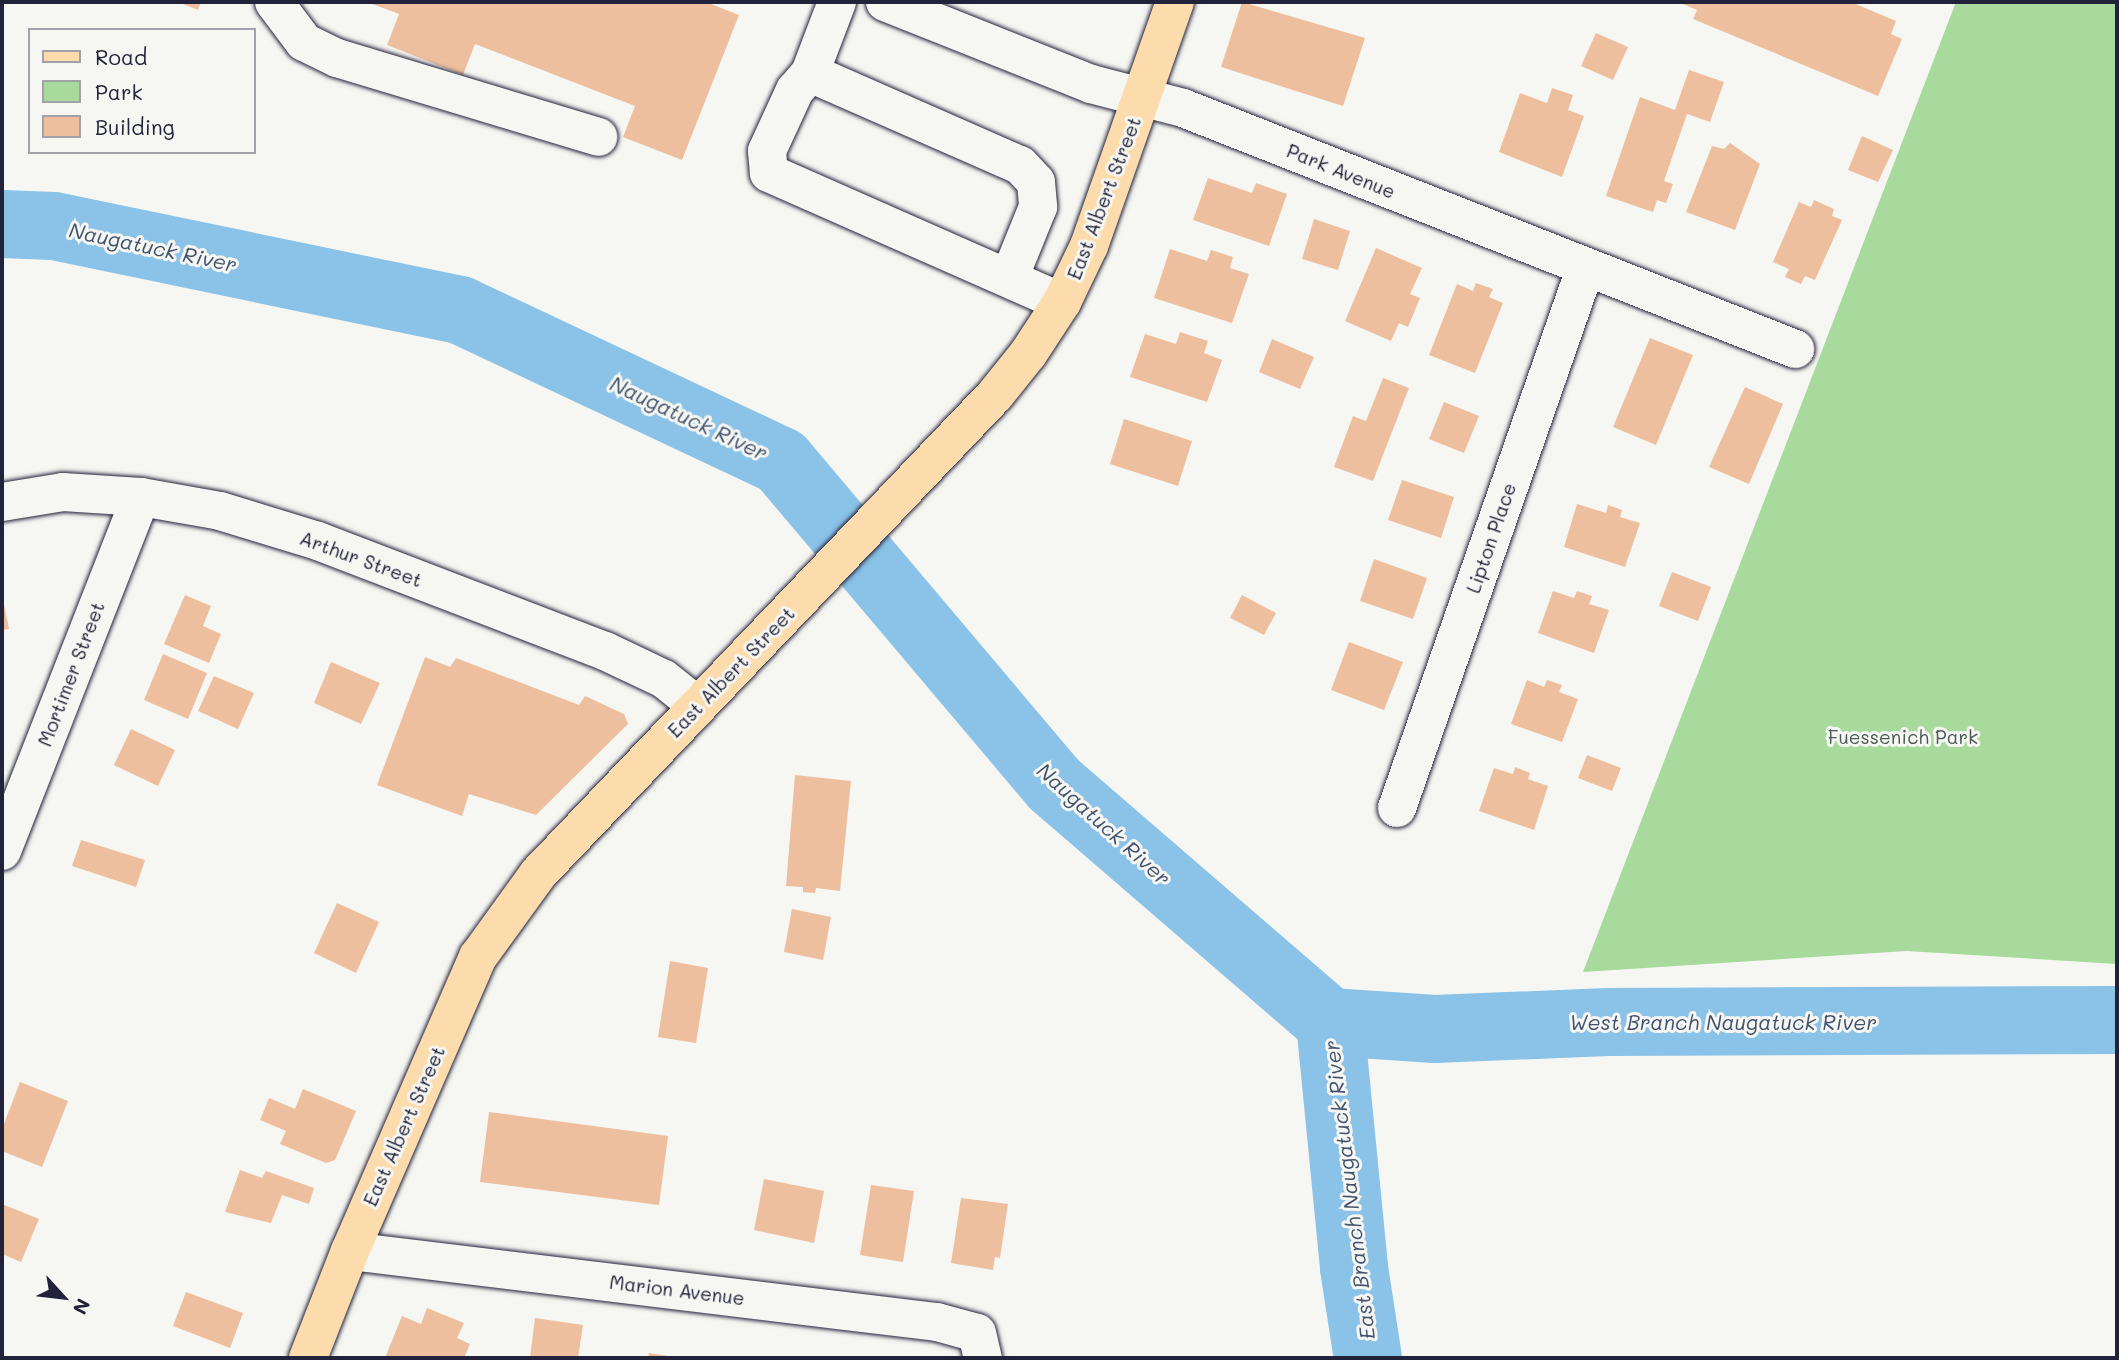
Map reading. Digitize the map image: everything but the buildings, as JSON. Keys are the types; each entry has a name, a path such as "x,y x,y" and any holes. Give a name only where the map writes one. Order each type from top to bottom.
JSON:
{"main road":[{"name":"East Albert Street","path":"308,1358 349,1251 478,957 538,874 995,395 1062,302 1089,246 1175,2"}],"street":[{"path":"274,2 304,42 337,58 598,138"},
{"path":"837,2 810,74 795,90 767,151 769,173 1010,276 1062,302"},
{"name":"Park Avenue","path":"885,2 1091,84 1183,108 1585,269 1795,349"},
{"path":"810,74 1020,165 1036,182 1038,207 1010,276"},
{"name":"Lipton Place","path":"1396,808 1585,269"},
{"name":"Arthur Street","path":"2,502 63,492 141,497 220,511 318,541 605,651 664,679 698,706"},
{"name":"Mortimer Street","path":"2,851 141,497"},
{"name":"Marion Avenue","path":"349,1251 937,1322 978,1334 983,1358"}],"green space":[{"name":"Fuessenich Park","path":"1956,2 2117,2 2117,964 1907,951 1583,972"}],"waterway":[{"name":"Naugatuck River","path":"2,224 54,226 460,310 781,461 1055,785 1330,1022"},
{"name":"West Branch Naugatuck River","path":"1330,1022 1435,1029 1608,1022 2117,1020"},
{"name":"East Branch Naugatuck River","path":"1330,1022 1354,1268 1368,1358"}]}
